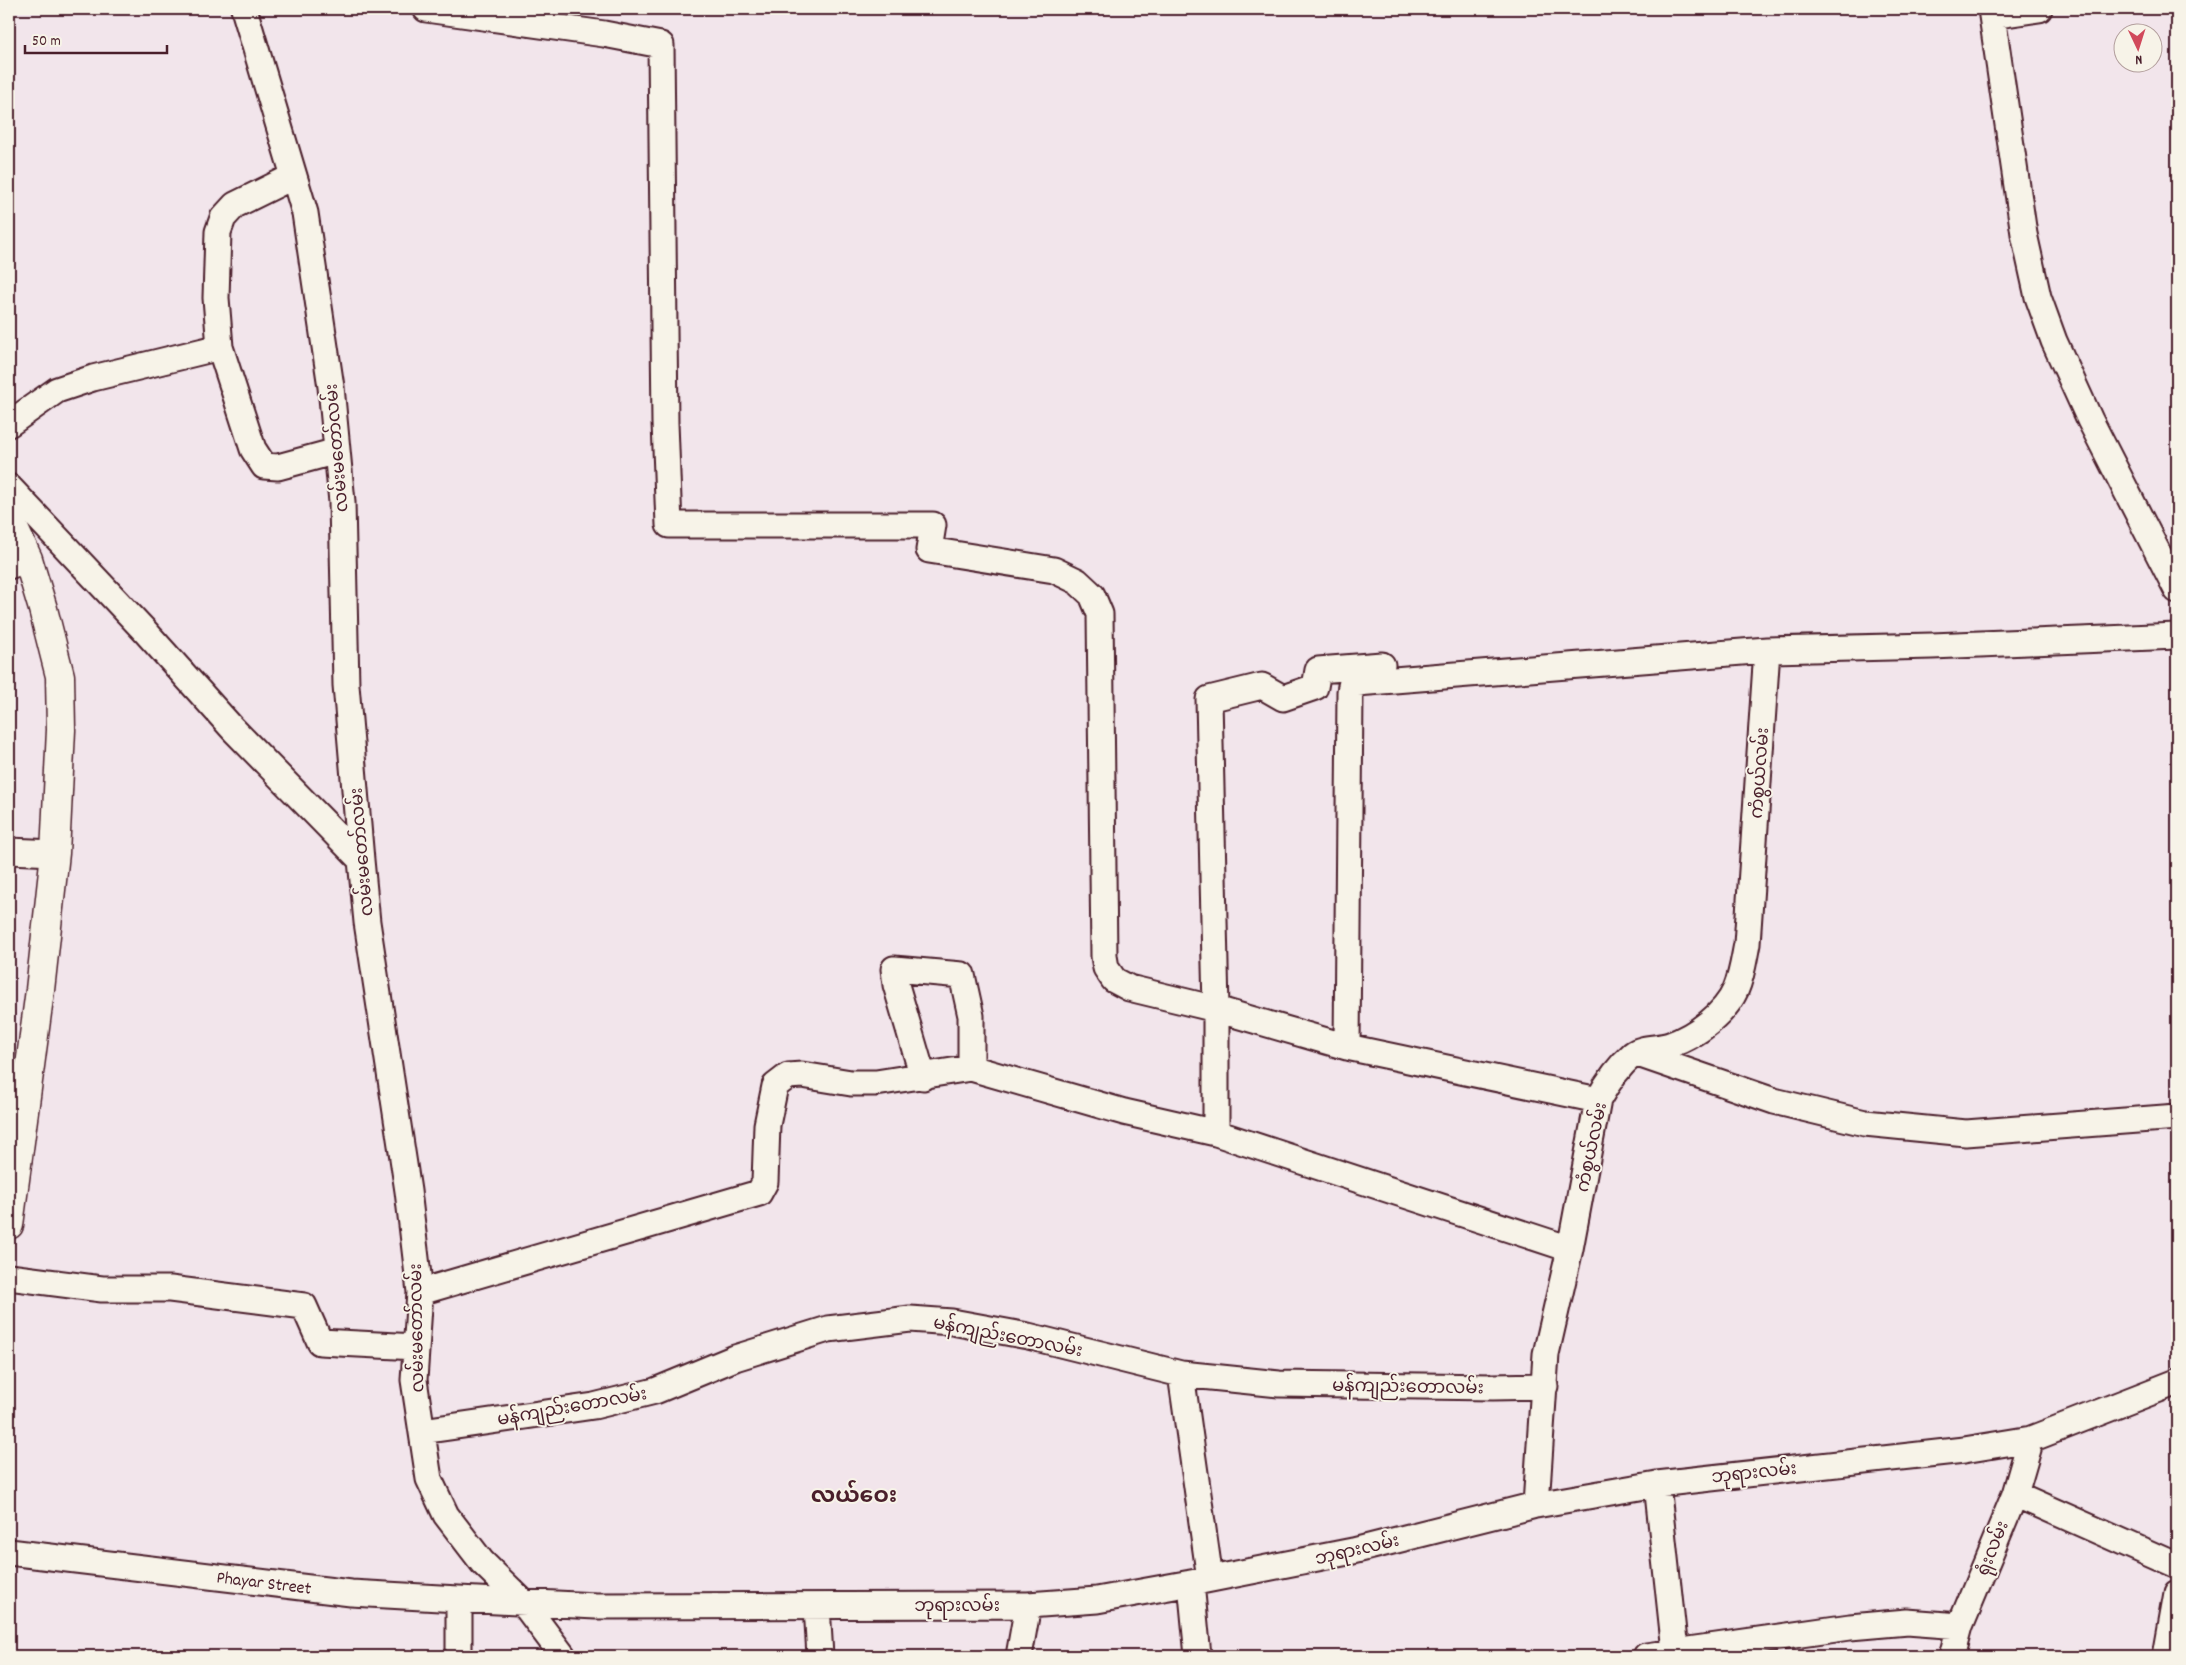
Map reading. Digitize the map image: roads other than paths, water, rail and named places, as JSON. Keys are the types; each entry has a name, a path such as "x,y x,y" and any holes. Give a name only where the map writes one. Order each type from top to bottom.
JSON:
{"main road":[{"path":"9,518 18,562 44,609 60,676 61,730 55,853 40,990 12,1171 9,1225"}],"street":[{"name":"လမ်းမတော်လမ်း","path":"244,9 307,222 331,387 342,502 346,685 361,860 367,922 408,1191 420,1292 414,1380 429,1479 446,1515 482,1562 521,1600 563,1656"},
{"path":"426,9 604,34 661,45 665,423 669,525 933,524 929,550 1054,570 1077,581 1092,595 1100,614 1106,968 1114,980 1129,988 1216,1009 1347,1047 1598,1100"},
{"path":"2039,9 1991,13 2024,234 2038,297 2054,341 2090,420 2177,590"},
{"path":"294,176 236,206 222,218 218,232 216,298 220,347 252,449 264,466 278,467 337,451"},
{"path":"9,424 57,390 93,378 220,347"},
{"path":"9,487 144,630 233,729 361,860"},
{"path":"1347,1047 1351,686 1366,681 1766,650 1932,646 2177,636"},
{"name":"ကံစွယ်လမ်း","path":"1536,1505 1546,1354 1570,1249 1598,1100 1609,1080 1635,1053 1670,1045 1692,1034 1708,1023 1725,1007 1736,989 1748,944 1766,650"},
{"path":"1216,1133 1216,1009 1209,699 1262,686 1283,698 1314,687 1318,670 1439,660"},
{"path":"9,851 55,853"},
{"path":"923,1077 896,985 894,969 962,975 971,1016 971,1068"},
{"path":"1635,1053 1774,1101 1865,1123 1966,1132 2177,1117"},
{"path":"420,1292 759,1193 765,1182 767,1125 775,1086 788,1076 802,1075 859,1083 876,1083 971,1068 1124,1112 1216,1133 1570,1249"},
{"path":"9,1277 102,1289 170,1289 304,1306 320,1342 416,1347"},
{"name":"မန်ကျည်းတောလမ်း","path":"422,1431 602,1404 655,1391 735,1358 828,1328 910,1319 952,1322 1028,1336 1181,1374 1279,1384 1545,1386"},
{"path":"1181,1374 1200,1581 1198,1656"},
{"name":"ဘုရားလမ်း","path":"521,1600 596,1606 817,1606 1028,1605 1096,1600 1353,1550 1536,1505 1657,1484 1964,1450 2031,1439 2177,1382"},
{"name":"ရုံးလမ်း","path":"1952,1656 1960,1626 2015,1494 2031,1439"},
{"path":"1657,1484 1675,1651"},
{"path":"2015,1494 2177,1566"},
{"name":"Phayar Street","path":"9,1552 351,1593 459,1599 521,1600"},
{"path":"2166,1656 2177,1594"},
{"path":"459,1599 459,1656"},
{"path":"1019,1656 1028,1605"},
{"path":"817,1606 820,1656"},
{"path":"1646,1656 1850,1626 1907,1622 1960,1626"}],"district":[{"name":"လယ်ဝေး","path":"854,1494"}]}
